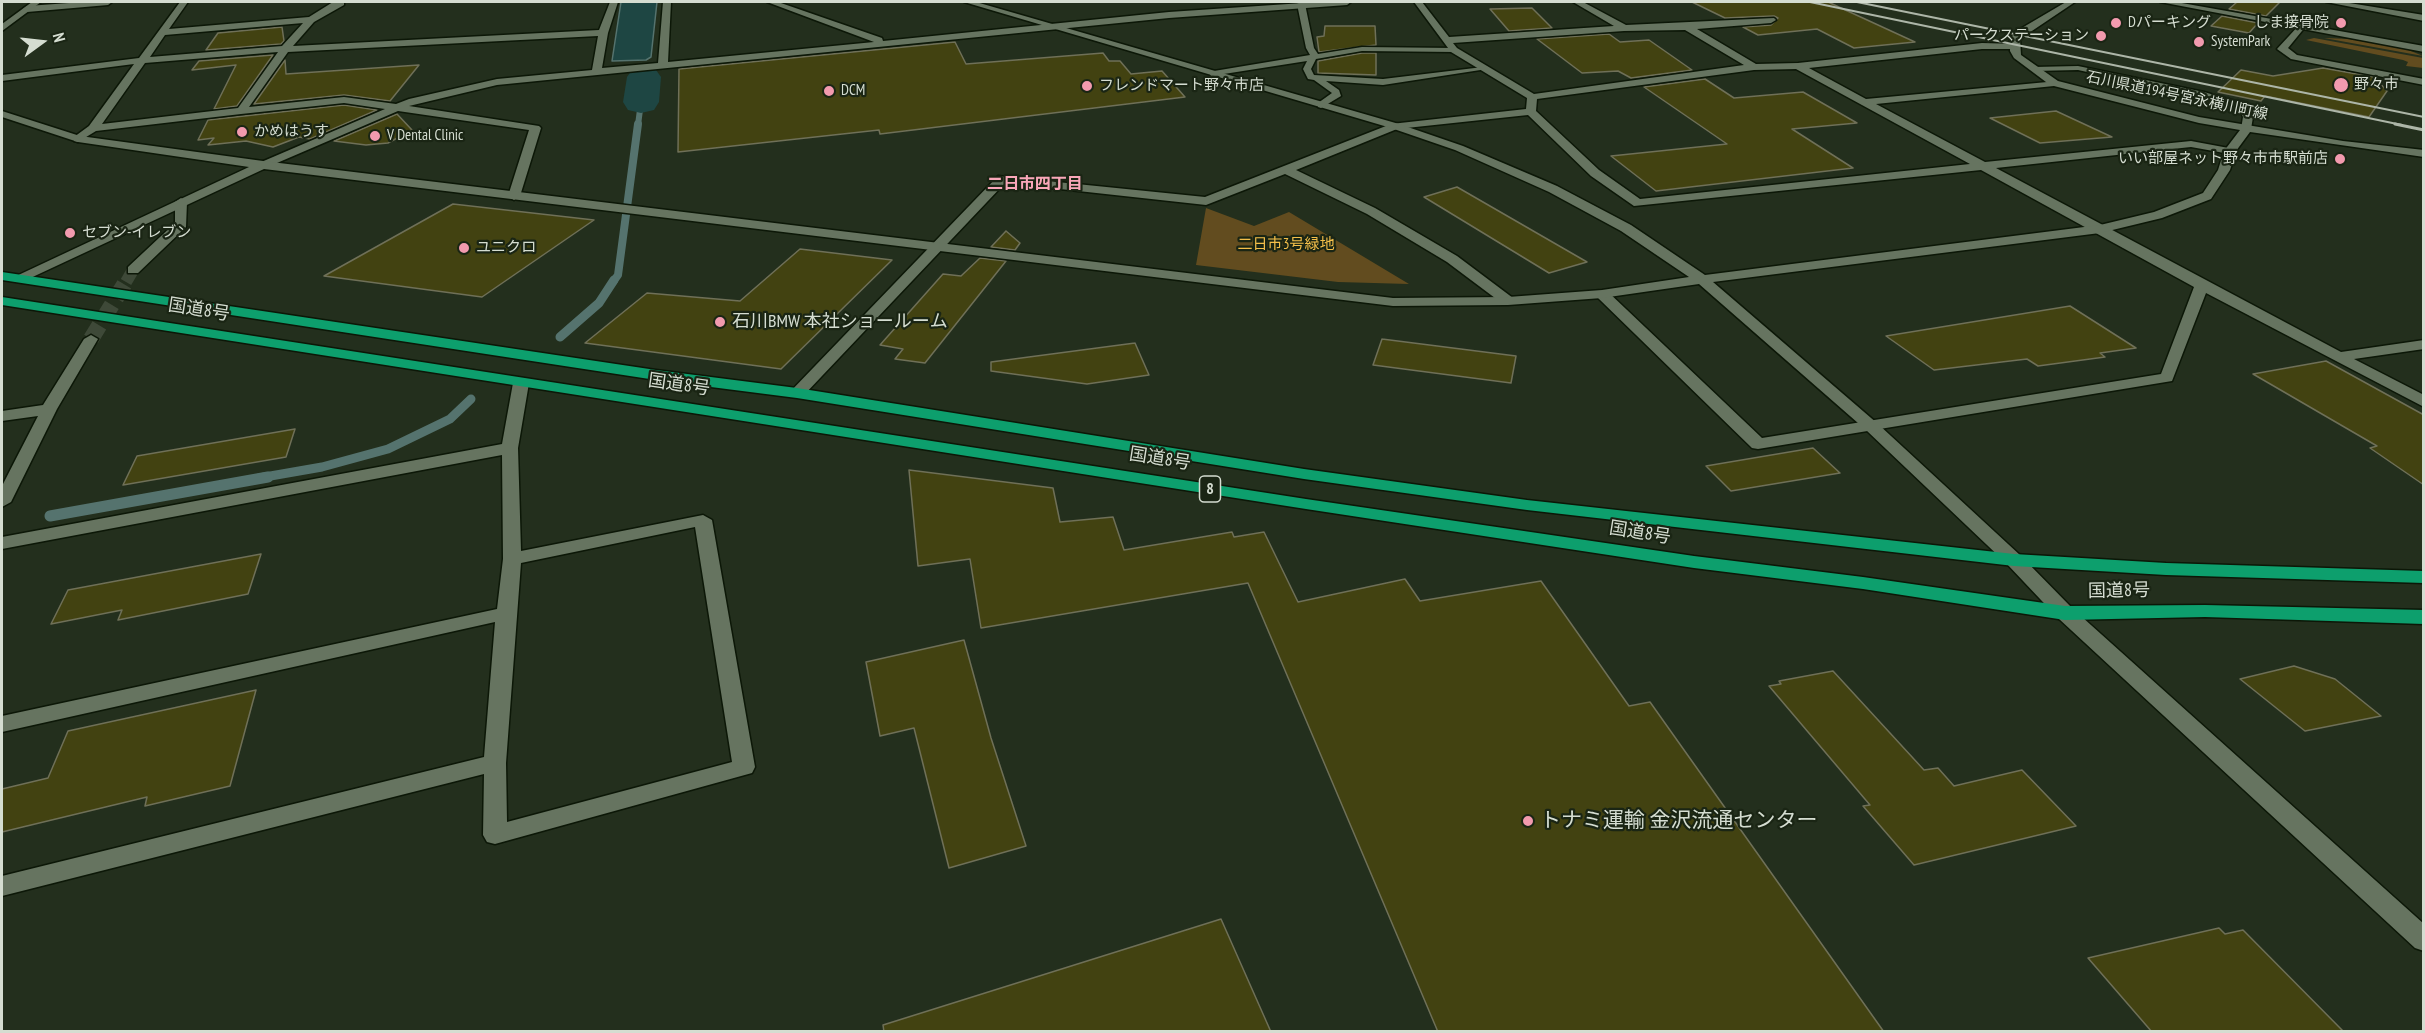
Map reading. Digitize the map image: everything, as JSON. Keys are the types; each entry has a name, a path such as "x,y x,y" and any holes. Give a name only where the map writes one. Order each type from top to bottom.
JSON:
{"highway":[{"name":"国道8号","path":"2,276 656,375 797,393 1304,474 1527,505 2014,560 2166,569 2424,577"},
{"name":"国道8号","path":"2,301 1694,562 2065,612 2205,611 2424,617"}],"street":[{"path":"2,28 37,2"},
{"path":"10,10 108,2"},
{"path":"78,139 93,128 184,2"},
{"path":"241,111 285,49 311,20 341,3 338,2"},
{"path":"602,70 603,33 614,2"},
{"path":"659,64 667,2"},
{"path":"771,2 886,42"},
{"path":"968,2 1395,126 1459,148 1553,189 1626,228 1702,279 1872,428 2014,560 2065,612 2424,940"},
{"path":"19,279 181,202 393,109 413,101 497,82 1051,26 1166,11 1347,2"},
{"path":"1418,2 1452,45 1483,69 1532,97 1754,67 1798,66 1982,46 2014,46 2018,34 2071,2"},
{"path":"1577,2 1624,28"},
{"path":"2164,2 2424,49"},
{"path":"2330,2 2424,18"},
{"path":"160,33 311,20"},
{"path":"1452,45 1624,28 1687,27 1771,20"},
{"path":"2301,26 2282,49 2294,57 2424,81"},
{"path":"1687,27 1754,67"},
{"path":"2,78 143,60 285,49 603,33"},
{"name":"石川県道194号宮永横川町線","path":"2014,46 2017,56 2054,83 2145,107 2246,129 2424,156"},
{"path":"1798,66 2202,285 2424,402"},
{"path":"1866,102 2054,83"},
{"path":"1532,97 1531,111 1595,173 1638,203 2192,144 2230,151"},
{"path":"93,128 344,100 535,128 514,196"},
{"path":"797,393 1002,178 1206,201 1395,126 1531,111"},
{"path":"2,114 78,139 263,165 1295,292 1393,302 1508,301 1602,294 1702,279 2100,229 2158,215 2207,196 2224,170 2230,151 2246,129"},
{"path":"1287,170 1371,211 1452,259 1508,301"},
{"path":"134,270 181,224 181,202"},
{"path":"1602,294 1758,444 1872,428 2167,378 2202,285"},
{"path":"2,502 49,409 92,339"},
{"path":"2340,357 2424,344"},
{"path":"512,559 702,520 744,767 495,836 495,763 512,559 510,448 522,383"},
{"path":"2,416 49,409"},
{"path":"2,543 510,448"},
{"path":"2,724 506,613"},
{"path":"2,886 495,763"}],"lane":[{"path":"1301,4 1310,48 1314,55"},
{"path":"1214,74 1314,55 1362,49 1452,45"},
{"path":"1314,55 1307,69 1313,77 1326,82 1337,96 1321,105"},
{"path":"2034,69 2078,68 2204,95 2242,106 2248,117 2246,129"},
{"path":"1313,77 1383,82 1483,69"}],"green space":[{"path":"2314,38 2423,58 2423,68 2406,66 2408,62 2403,60 2306,40"},
{"path":"2324,38 2350,39 2406,49 2423,56"},
{"name":"二日市3号緑地","path":"1206,208 1254,226 1289,212 1409,284 1338,282 1196,265"}],"water":[{"path":"621,2 657,2 651,57 646,60 612,61"}],"building":[{"path":"1692,2 1828,2 1915,42 1854,48 1817,29 1758,35 1743,27 1771,25 1778,18 1774,16 1725,18"},
{"path":"2237,2 2280,2 2266,16 2229,9"},
{"path":"1532,8 1552,28 1509,31 1490,9"},
{"path":"2222,16 2258,23 2249,33 2211,26"},
{"path":"1325,26 1375,26 1376,45 1319,52 1317,37 1324,36"},
{"path":"282,27 284,41 281,44 206,50 218,33"},
{"path":"1609,34 1620,42 1649,40 1692,70 1631,78 1618,71 1582,73 1537,39"},
{"name":"DCM","path":"955,42 966,64 1103,53 1109,61 1120,61 1131,74 1162,71 1185,97 880,134 879,130 678,152 679,69"},
{"path":"1362,53 1376,53 1376,75 1318,73 1318,61"},
{"path":"273,55 237,106 214,109 236,65 192,70 199,61"},
{"path":"285,60 286,74 419,65 390,101 344,95 254,104"},
{"path":"2323,68 2374,77 2387,91 2369,117 2265,96 2261,101 2218,92 2241,70 2273,76"},
{"path":"1705,79 1734,98 1803,92 1857,123 1792,129 1853,168 1656,191 1611,156 1727,144 1644,87"},
{"name":"かめはうす","path":"344,105 377,110 310,139 299,137 273,147 246,141 208,145 214,138 198,140 208,120"},
{"path":"2056,111 2112,137 2040,143 1990,118"},
{"name":"V Dental Clinic","path":"397,114 412,130 388,143 366,145 334,141"},
{"path":"1457,187 1587,262 1549,273 1424,197"},
{"name":"ユニクロ","path":"453,204 594,220 482,297 324,276"},
{"path":"1006,231 1020,243 1015,250 991,247"},
{"name":"石川BMW 本社ショールーム","path":"800,249 892,260 781,369 585,343 647,293 740,301"},
{"path":"980,258 1006,261 925,363 895,359 903,349 880,345 943,274 961,276"},
{"path":"2070,306 2136,348 2100,353 2105,357 2038,366 2027,359 1934,370 1886,336"},
{"path":"1382,339 1516,356 1511,383 1373,365"},
{"path":"1135,343 1149,375 1087,384 991,371 991,362"},
{"path":"2326,361 2424,415 2424,485 2370,448 2377,446 2253,374"},
{"path":"295,429 286,457 123,485 137,456"},
{"path":"1813,448 1840,473 1731,491 1706,466"},
{"name":"トナミ運輸 金沢流通センター","path":"909,470 1053,488 1060,522 1113,517 1124,550 1232,532 1234,537 1264,532 1298,602 1405,579 1420,601 1541,581 1629,706 1650,702 1884,1032 1438,1032 1248,583 981,628 970,559 918,566"},
{"path":"261,554 248,594 118,620 122,610 51,624 68,590"},
{"path":"964,640 991,738 1026,846 949,868 914,728 880,736 866,662"},
{"path":"2294,666 2335,679 2381,716 2305,731 2240,679"},
{"path":"1833,671 1924,770 1938,768 1954,786 2022,770 2076,826 1914,865 1863,806 1870,805 1769,686 1781,684 1779,681"},
{"path":"256,690 230,786 145,806 147,797 2,832 2,789 48,778 68,731"},
{"path":"1221,919 1271,1032 884,1032 883,1025"},
{"path":"2219,928 2225,934 2243,930 2344,1032 2152,1032 2088,958"}],"waterway":[{"path":"641,102 644,77"},
{"path":"638,125 641,102"},
{"path":"613,282 618,275 638,124"},
{"path":"560,337 599,303 614,280"},
{"path":"259,478 322,467 388,449 450,419 471,399"},
{"path":"50,516 268,477"}],"tunnel":[{"path":"126,282 133,270"},
{"path":"91,339 127,280"}],"railway":[{"path":"1810,2 2402,125"},
{"path":"1857,2 2424,117"},
{"path":"2395,124 2424,130"}],"place":[{"name":"Dパーキング","path":"2116,23"},
{"name":"しま接骨院","path":"2341,23"},
{"name":"パークステーション","path":"2101,36"},
{"name":"SystemPark","path":"2199,42"},
{"name":"野々市","path":"2341,85"},
{"name":"フレンドマート野々市店","path":"1087,86"},
{"name":"DCM","path":"829,91"},
{"name":"かめはうす","path":"242,132"},
{"name":"V Dental Clinic","path":"375,136"},
{"name":"いい部屋ネット野々市市駅前店","path":"2340,159"},
{"name":"セブン-イレブン","path":"70,233"},
{"name":"ユニクロ","path":"464,248"},
{"name":"石川BMW 本社ショールーム","path":"720,322"},
{"name":"トナミ運輸 金沢流通センター","path":"1528,821"}],"district":[{"name":"二日市四丁目","path":"1035,184"}]}
